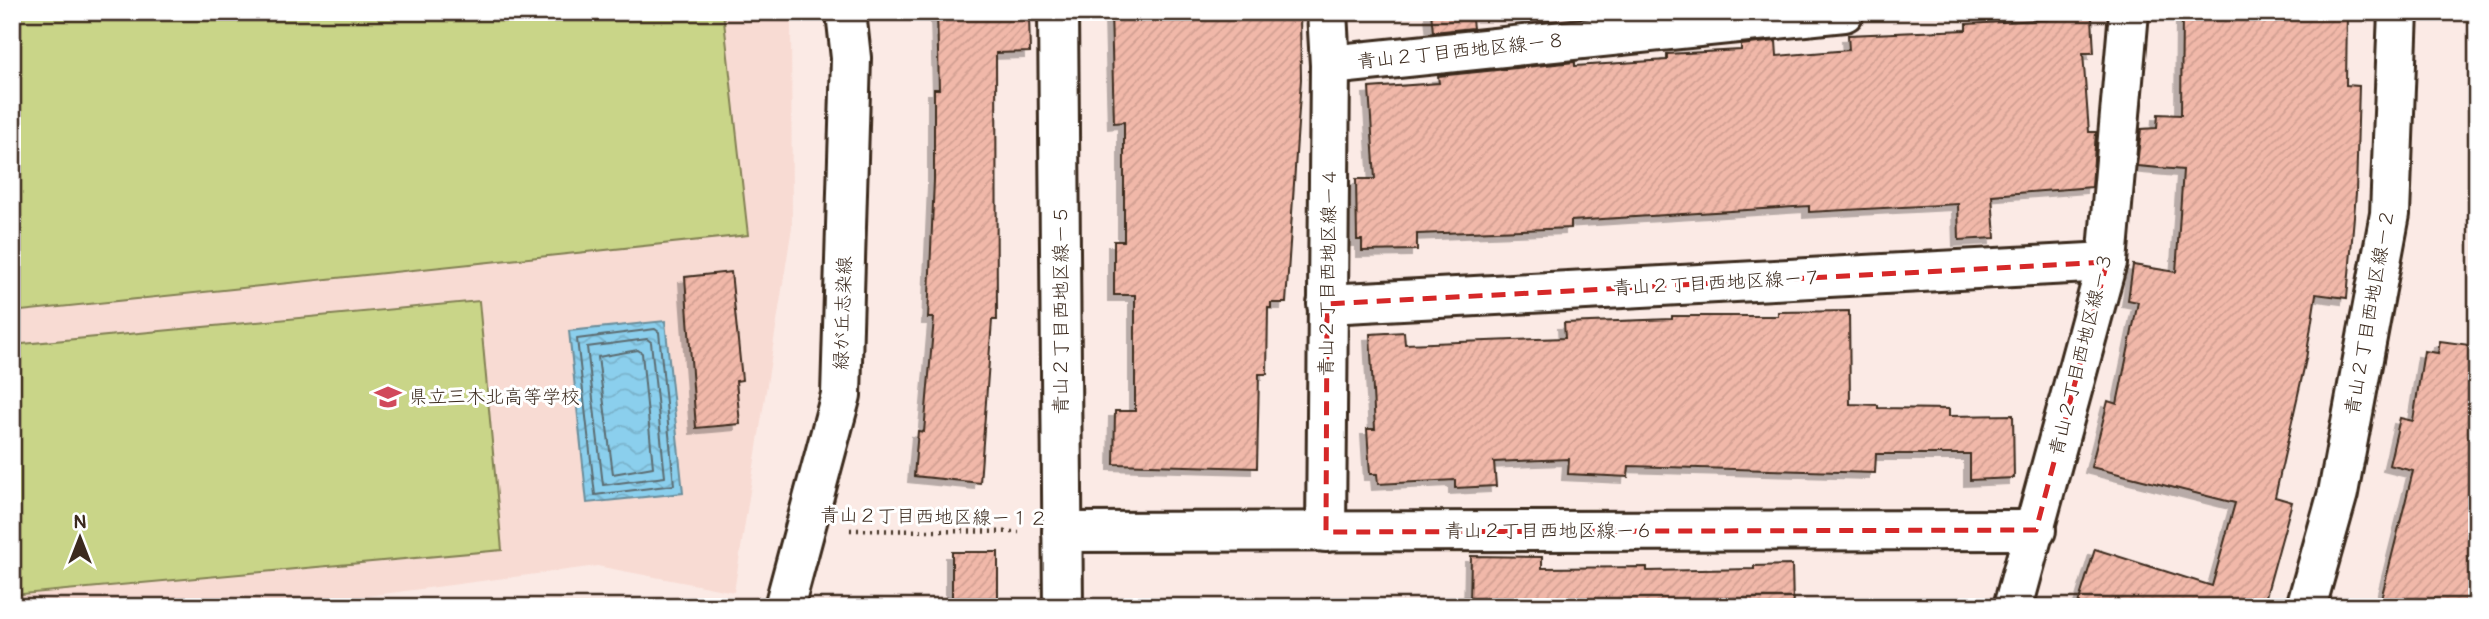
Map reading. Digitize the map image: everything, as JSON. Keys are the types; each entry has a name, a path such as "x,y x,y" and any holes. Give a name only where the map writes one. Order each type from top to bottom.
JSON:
{"street":[{"name":"緑が丘志染線","path":"784,607 841,395 851,58 846,12"},
{"name":"青山２丁目西地区線ー５","path":"1058,12 1063,607"},
{"name":"青山２丁目西地区線ー４","path":"1326,532 1330,65 1327,12"},
{"name":"青山２丁目西地区線ー８","path":"1330,65 1844,12"},
{"name":"青山２丁目西地区線ー３","path":"2013,607 2108,262 2129,12"},
{"name":"青山２丁目西地区線ー２","path":"2306,607 2337,493 2390,214 2398,12"},
{"name":"青山２丁目西地区線ー７","path":"1328,304 2108,262"},
{"name":"青山２丁目西地区線ー６","path":"1062,532 2036,530"}],"path":[{"name":"青山２丁目西地区線ー１２","path":"805,529 1062,532"}],"highlighted area":[{"path":"2107,262 2036,530 1326,532 1327,304"}],"shaded area":[{"name":"県立三木北高等学校","path":"12,12 791,12 792,227 734,592 597,566 283,607 12,607"}],"green space":[{"path":"12,12 723,12 748,235 12,312"},
{"path":"479,301 502,550 12,595 12,345"}],"water":[{"path":"665,321 683,493 587,503 569,331"}],"building":[{"path":"937,12 1029,15 1030,52 996,53 997,320 992,320 980,483 914,476 918,431 924,432 934,318 928,318 934,180 934,89 939,89"},
{"path":"1111,12 1184,12 1184,17 1300,14 1301,79 1286,303 1271,303 1271,308 1268,308 1267,374 1259,374 1257,468 1114,464 1115,411 1135,411 1135,295 1114,295 1114,241 1124,241 1124,122 1114,123"},
{"path":"1431,12 1471,12 1473,28 1433,32"},
{"path":"2182,12 2347,12 2346,85 2359,86 2356,193 2347,298 2316,294 2306,359 2275,497 2292,502 2263,607 2077,607 2095,549 2212,586 2235,503 2091,467 2108,401 2117,404 2138,302 2128,300 2133,265 2176,272 2183,170 2137,166 2141,129 2157,128 2158,114 2181,115"},
{"path":"2092,17 2094,53 2083,53 2089,132 2096,132 2092,187 1992,195 1995,238 1959,240 1958,204 1809,212 1809,206 1571,221 1571,228 1417,234 1417,250 1362,251 1362,240 1357,240 1356,179 1375,179 1369,88 1439,83 1438,76 1575,62 1575,66 1667,60 1667,54 1741,50 1741,45 1776,41 1777,56 1849,50 1848,35 1966,30 1966,24"},
{"path":"731,272 742,380 736,381 740,424 696,428 685,277"},
{"path":"1849,311 1850,404 1878,405 1878,408 1949,409 1949,416 2013,415 2014,478 1970,480 1970,454 1876,454 1875,473 1629,466 1628,477 1568,474 1569,459 1494,462 1496,486 1455,488 1455,480 1378,484 1377,474 1370,474 1367,429 1375,429 1370,334 1404,332 1405,344 1565,338 1564,323 1672,319 1672,316 1778,316 1778,312"},
{"path":"2440,341 2477,346 2477,607 2379,607 2413,471 2389,465 2400,418 2413,421 2424,351 2438,353"},
{"path":"952,552 998,552 998,607 952,607"},
{"path":"1471,556 1542,557 1542,568 1647,567 1647,571 1754,569 1754,566 1792,565 1793,607 1470,607"}],"place":[{"name":"県立三木北高等学校","path":"388,397"}]}
